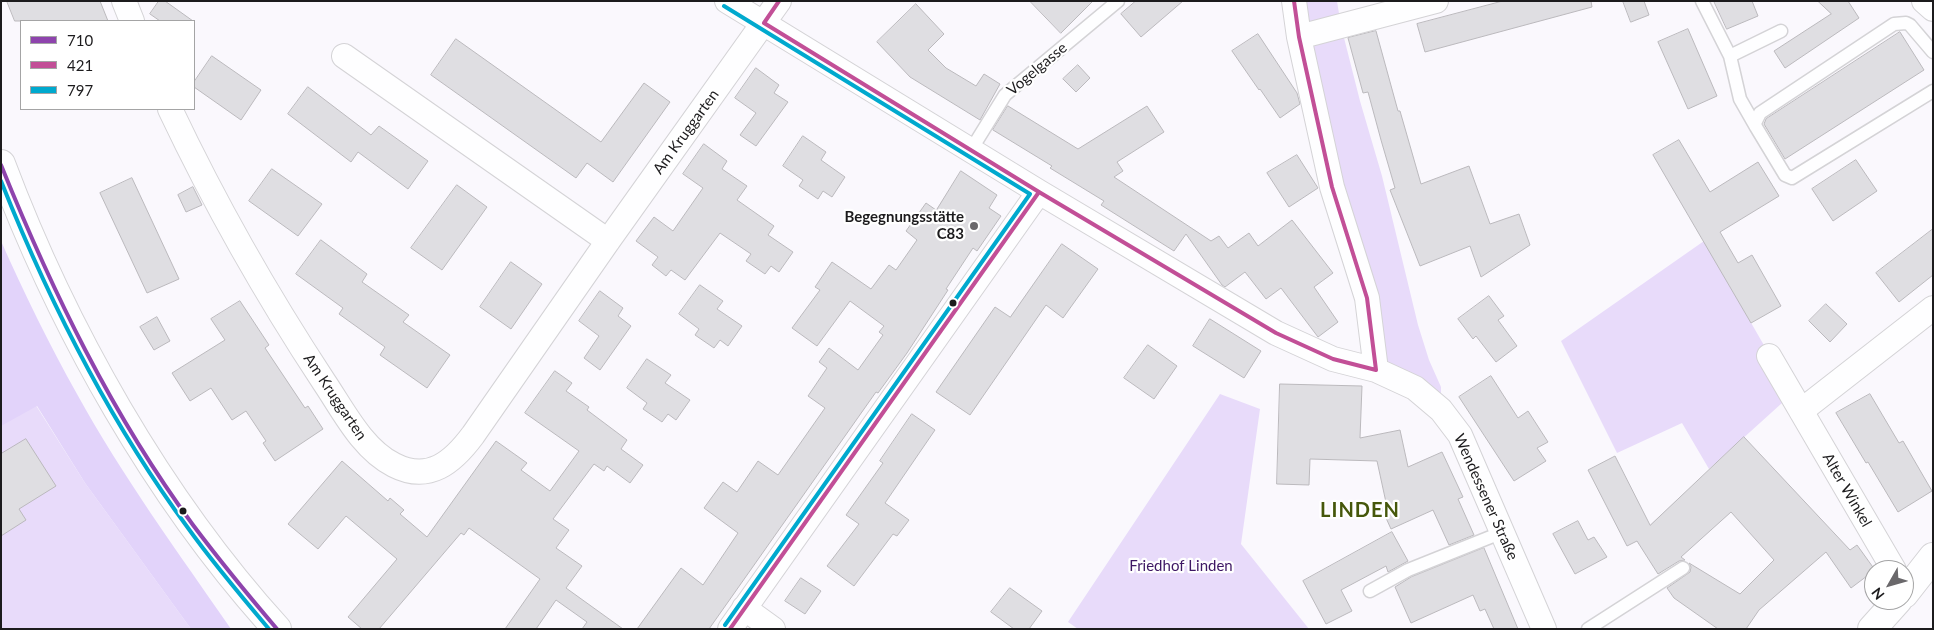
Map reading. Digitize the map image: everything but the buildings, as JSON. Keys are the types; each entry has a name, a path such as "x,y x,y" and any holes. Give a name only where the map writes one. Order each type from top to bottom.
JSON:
{"main road":[{"path":"1,164 52,283 97,372 138,441 203,538 277,629"},
{"path":"1914,576 1933,557"},
{"path":"1872,629 1886,610"}],"street":[{"path":"124,1 132,20"},
{"name":"Wendessener Straße","path":"727,1 1039,192 1276,333 1333,359 1376,370 1415,388 1441,410 1460,435 1544,629"},
{"name":"Am Kruggarten","path":"171,110 229,225 259,279 294,336 356,429 369,446 394,466 417,472 430,470 447,463 460,453 779,1"},
{"path":"1294,1 1299,37 1332,187 1367,298 1376,370"},
{"path":"1299,37 1436,1"},
{"path":"1924,1 1933,9"},
{"path":"344,56 608,241"},
{"path":"730,629 1039,192"},
{"path":"1802,411 1933,308"},
{"name":"Alter Winkel","path":"1769,356 1802,411 1885,560"},
{"path":"744,608 773,629"}],"lane":[{"name":"Vogelgasse","path":"971,150 1005,94 1118,1"},
{"path":"1702,1 1730,56 1740,99 1785,175 1792,178 1933,91"},
{"path":"1756,128 1755,123 1760,113 1894,24 1906,23 1910,25 1933,52"},
{"path":"1730,56 1782,31"},
{"path":"1370,591 1408,570 1502,532"},
{"path":"1588,629 1684,568"}],"green space":[{"path":"1294,1 1337,1 1341,26 1382,176 1418,325 1429,360 1441,387 1441,410 1376,370"},
{"path":"1704,241 1792,394 1709,469 1682,423 1617,453 1561,341"},
{"path":"1,350 85,483 191,629 1,629"},
{"name":"Friedhof Linden","path":"1220,394 1260,409 1241,544 1309,629 1078,629 1068,622"}],"shaded area":[{"path":"1,241 47,337 94,424 151,513 231,629 191,629 85,483 37,406 1,426"}],"transit line":[{"name":"421","path":"779,1 764,23 1039,192 1276,333 1333,359 1376,370 1367,298 1332,187 1299,37 1294,1"},
{"name":"797","path":"724,6 1030,194 725,625"},
{"name":"710","path":"1,165 63,305 110,396 136,440 193,525 277,629"},
{"name":"797","path":"1,181 61,317 107,404 160,488 198,541 269,629"},
{"name":"421","path":"730,629 1039,192"}],"place":[{"name":"Begegnungsstätte C83","path":"974,226"}],"district":[{"name":"LINDEN","path":"1360,511"}]}
